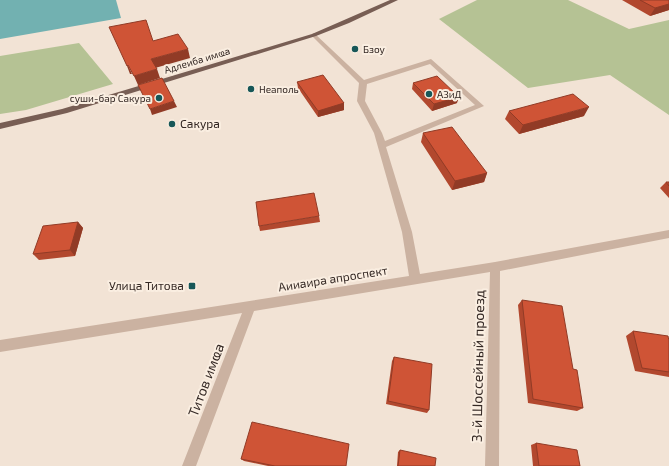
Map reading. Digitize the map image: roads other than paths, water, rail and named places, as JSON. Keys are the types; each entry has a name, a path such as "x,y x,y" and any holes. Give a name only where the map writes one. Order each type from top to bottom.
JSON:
{"main road":[{"name":"Адлеиба имҩа","path":"0,126 77,107 314,35 395,0"}],"street":[{"path":"314,35 363,83"},
{"path":"363,83 431,61 480,106 382,146"},
{"path":"363,83 361,101 378,133 382,146 407,232 414,279"},
{"name":"Аииаира апроспект","path":"0,346 494,267 669,234"},
{"name":"3-й Шоссейный проезд","path":"492,466 494,267"},
{"name":"Титов имҩа","path":"189,466 250,306"}],"water":[{"path":"0,0 116,0 121,18 0,39"}],"place":[{"name":"Бзоу","path":"355,49"},
{"name":"Неаполь","path":"251,89"},
{"name":"АЗиД","path":"429,94"},
{"name":"суши-бар Сакура","path":"159,98"},
{"name":"Сакура","path":"172,124"},
{"name":"Улица Титова","path":"192,286"}]}
